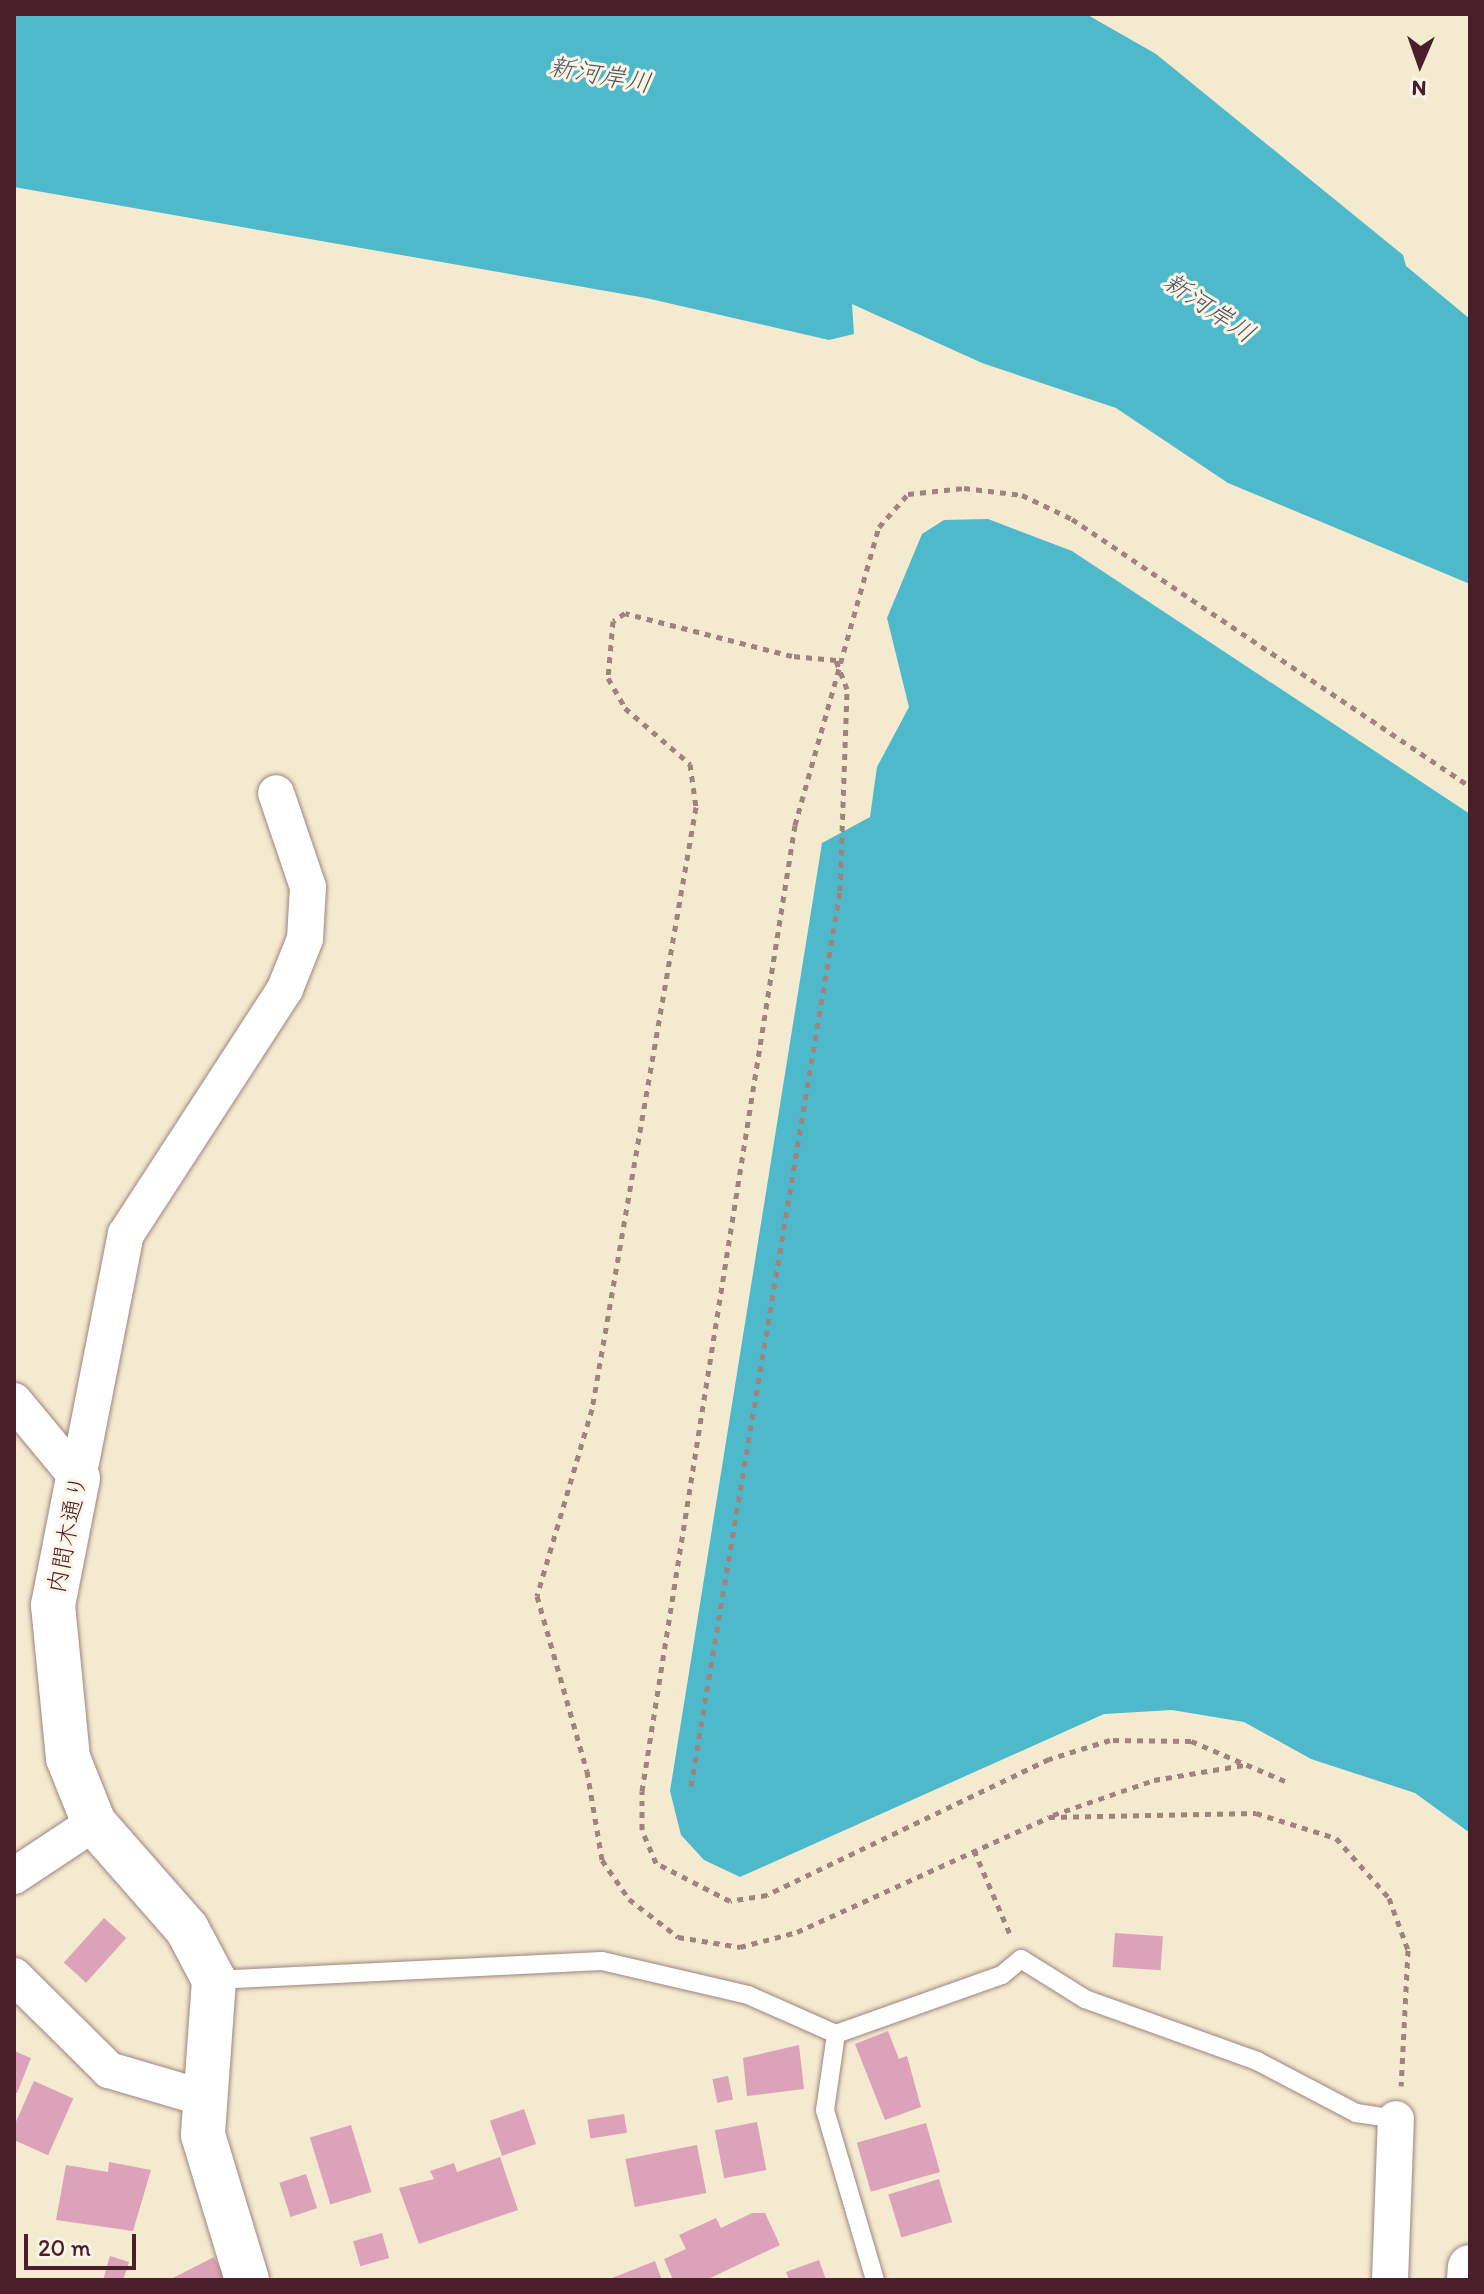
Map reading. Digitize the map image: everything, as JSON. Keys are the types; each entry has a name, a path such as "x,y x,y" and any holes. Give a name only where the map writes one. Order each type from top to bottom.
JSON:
{"main road":[{"name":"内間木通り","path":"78,1478 57,1566 52,1634 68,1758 94,1823 187,1929 214,1980"},
{"path":"214,1980 201,2097 203,2135 247,2280"},
{"path":"1469,2280 1470,2267"}],"street":[{"name":"内間木通り","path":"78,1478 126,1234 285,989 305,939 308,887 276,793"},
{"path":"14,1401 78,1478"},
{"path":"14,1876 94,1823"},
{"path":"14,1976 109,2070 201,2097"},
{"path":"1390,2280 1396,2119"}],"lane":[{"path":"214,1980 602,1961 735,1991 836,2034 1002,1975 1021,1959 1085,1999 1257,2061 1356,2113 1396,2119"},
{"path":"836,2034 825,2110 875,2280"}],"path":[{"path":"1285,1781 1191,1741 1110,1740 1049,1759 767,1895 730,1901 656,1863 642,1830 642,1791 795,825 822,743 836,660 879,527 908,494 964,488 1022,495 1072,519 1470,786"},
{"path":"836,660 792,656 643,616 625,613 613,621 608,678 625,708 690,764 696,807 592,1409 537,1596 587,1771 602,1860 629,1899 678,1937 715,1946 763,1944 1049,1817 1154,1780 1245,1765"},
{"path":"691,1786 840,891 847,689 836,660"},
{"path":"1049,1817 1256,1813 1353,1849 1389,1898 1408,1950 1396,2119"},
{"path":"974,1850 1021,1959"}],"water":[{"name":"新河岸川","path":"14,14 1086,14 1156,54 1403,255 1406,266 1470,319 1470,584 1228,483 1116,408 982,363 852,304 854,334 829,340 646,298 14,187"},
{"path":"988,519 1072,551 1470,814 1470,1833 1415,1793 1311,1759 1244,1722 1172,1710 1104,1714 740,1877 704,1860 681,1835 670,1791 822,843 870,817 877,767 909,707 887,618 922,534 944,520"}],"building":[{"path":"104,1918 126,1938 86,1983 64,1963"},
{"path":"1115,1933 1163,1936 1161,1970 1113,1967"},
{"path":"888,2031 899,2059 907,2056 921,2107 885,2120 855,2044"},
{"path":"799,2045 804,2089 747,2096 743,2058"},
{"path":"14,2051 31,2058 17,2093 14,2092"},
{"path":"728,2076 733,2099 717,2103 712,2079"},
{"path":"34,2081 73,2098 48,2155 14,2140 14,2126"},
{"path":"524,2109 536,2144 502,2156 490,2121"},
{"path":"624,2114 627,2133 590,2139 587,2120"},
{"path":"757,2122 766,2170 724,2178 715,2130"},
{"path":"926,2123 940,2172 871,2192 857,2143"},
{"path":"351,2125 371,2192 330,2205 310,2138"},
{"path":"697,2145 706,2193 635,2207 625,2159"},
{"path":"500,2157 518,2210 419,2244 399,2188 434,2179 430,2171 454,2163 457,2172"},
{"path":"109,2162 151,2170 133,2231 56,2220 66,2165 108,2172"},
{"path":"306,2174 317,2208 290,2217 279,2183"},
{"path":"939,2179 952,2222 901,2238 888,2194"},
{"path":"752,2213 765,2213 780,2245 706,2280 673,2280 664,2259 686,2249 679,2235 716,2218 721,2228"},
{"path":"382,2233 389,2258 360,2266 353,2241"},
{"path":"110,2256 129,2262 123,2280 103,2280"},
{"path":"214,2257 226,2280 169,2280"},
{"path":"819,2260 826,2280 789,2280 786,2272"},
{"path":"655,2261 662,2280 607,2280"}]}
